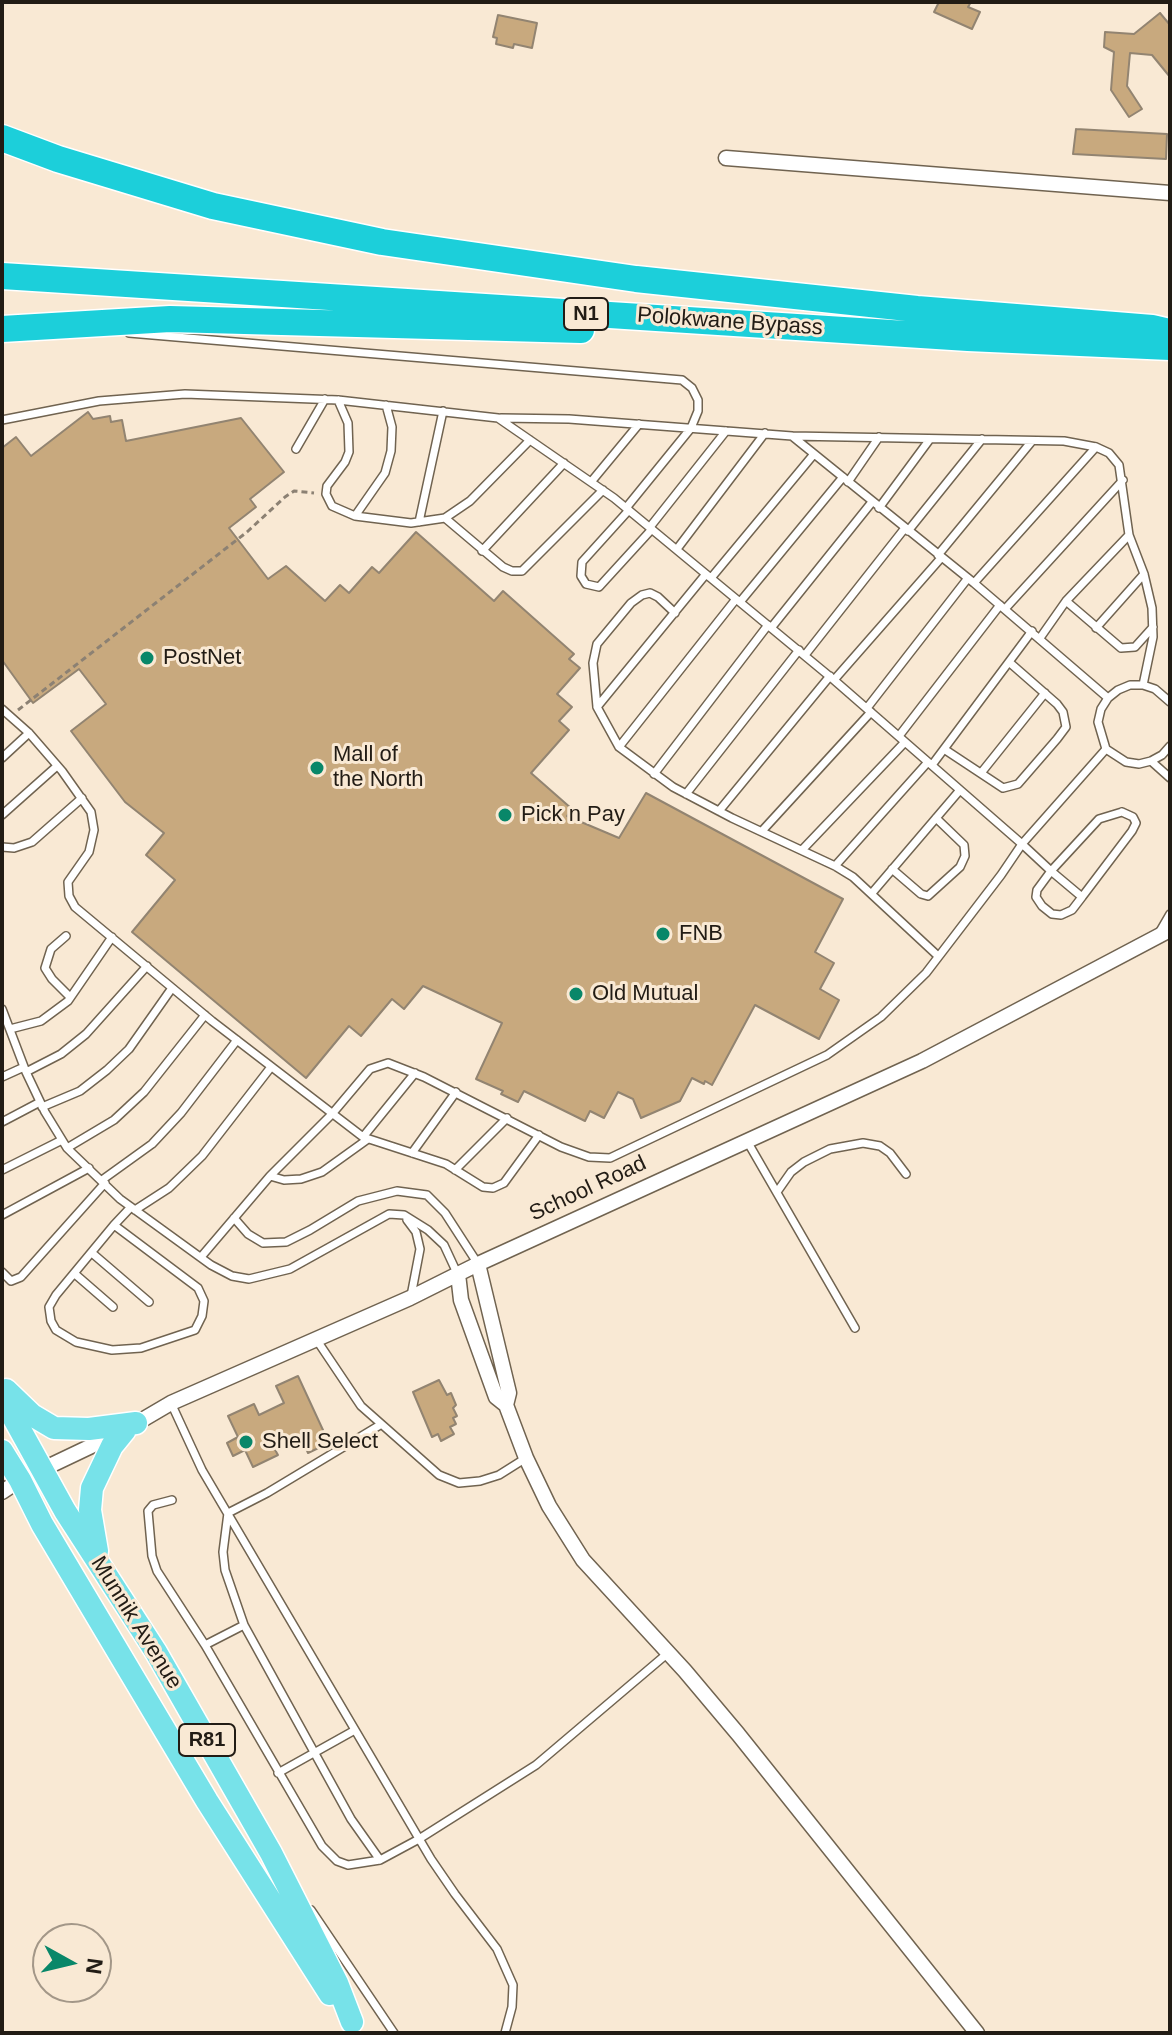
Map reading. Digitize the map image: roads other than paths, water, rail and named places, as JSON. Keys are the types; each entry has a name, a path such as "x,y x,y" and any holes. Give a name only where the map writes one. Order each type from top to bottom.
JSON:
{"highway":[{"path":"2,138 58,159 213,206 382,242 636,279 1170,332"},
{"name":"Polokwane Bypass","path":"2,276 968,338 1170,347"},
{"path":"2,329 59,323 170,319 834,338 968,338"}],"main road":[{"path":"2,1386 32,1415 54,1428 130,1426"},
{"name":"Munnik Avenue","path":"2,1397 65,1511 156,1652 271,1853 337,1983 355,2028"},
{"path":"98,1560 90,1510 92,1488 112,1446 130,1426"},
{"name":"Munnik Avenue","path":"2,1451 11,1486 42,1524 207,1801 328,1992 355,2028"}],"street":[{"path":"726,158 1170,193"},
{"name":"School Road","path":"11,1486 171,1403 410,1298 922,1061 1164,933"},
{"path":"478,1264 509,1393 506,1405"},
{"path":"458,1274 461,1300 496,1397 506,1405 549,1506 583,1560 738,1734 977,2033"}],"lane":[{"path":"59,323 113,331"},
{"path":"126,333 682,380 692,388 698,400 698,411 691,428 582,562 581,576 586,584 599,587 651,528 726,431"},
{"path":"2,420 99,401 185,394 325,399 498,418 639,424 792,436 1064,441 1096,447 1115,459 1123,480 1129,535 1144,574 1154,625 1143,685"},
{"path":"296,449 325,399"},
{"path":"338,400 348,423 349,452 327,486 326,494 332,506 355,516 389,522 445,518 470,501 530,440"},
{"path":"355,516 385,473 391,451 392,427 386,405"},
{"path":"419,522 443,411"},
{"path":"498,418 603,490 677,549 832,678 1082,897"},
{"path":"591,482 639,424"},
{"path":"677,549 765,433"},
{"path":"792,436 1032,631 1108,698"},
{"path":"619,747 738,600 879,437"},
{"path":"654,774 769,626 930,439"},
{"path":"686,794 982,439"},
{"path":"719,811 939,556 1032,441"},
{"path":"762,831 869,710 971,581 1096,447"},
{"path":"597,707 814,454"},
{"path":"482,551 564,463"},
{"path":"802,850 902,739 1002,607 1123,480"},
{"path":"445,518 503,567 522,571 603,490"},
{"path":"1040,638 1066,601 1129,535"},
{"path":"1096,628 1144,574"},
{"path":"675,613 650,593 631,603 597,644 593,656 597,707 619,747 686,794 835,866 872,893 938,956"},
{"path":"1066,601 1116,645 1135,647 1154,625"},
{"path":"835,866 944,749 1032,631"},
{"path":"944,749 1003,788 1011,787 1018,784 1066,727 1066,720 1057,704 1009,662"},
{"path":"1170,702 1155,689 1130,685 1108,698 1098,722 1106,749 1126,762 1139,764 1151,761 1170,746"},
{"path":"981,773 1045,693"},
{"path":"2,709 29,733 91,812 94,830 89,852 68,882 69,896 75,907 205,1015 365,1138 455,1170 483,1187 493,1188 504,1183 539,1135"},
{"path":"2,758 29,733"},
{"path":"201,1257 270,1176 332,1114 370,1069 388,1063 456,1092 589,1157 610,1158 827,1055 881,1017 926,973 1022,844 1106,749"},
{"path":"1151,761 1170,778"},
{"path":"2,815 57,766"},
{"path":"872,893 960,790"},
{"path":"2,847 14,848 32,842 82,798"},
{"path":"1122,812 1133,817 1136,823 1132,831 1072,910 1061,915 1052,914 1036,897 1037,890 1051,871 1099,819 1122,812"},
{"path":"892,869 921,894 928,896 960,867 965,856 964,845 936,818"},
{"path":"1164,933 1170,914"},
{"path":"66,936 51,949 45,968 70,997"},
{"path":"2,1037 41,1021 70,997 112,937"},
{"path":"2,1077 61,1054 86,1034 147,966"},
{"path":"2,1122 80,1091 107,1070 129,1049 172,988"},
{"path":"2,1009 25,1070 67,1148 133,1208 232,1276 249,1279 290,1269 389,1214 404,1215 428,1230 444,1245 458,1274"},
{"path":"67,1148 114,1120 144,1092 205,1015"},
{"path":"2,1272 11,1281 21,1277 103,1182 152,1144 181,1113 237,1040"},
{"path":"114,1225 198,1288 204,1301 202,1316 195,1330 141,1348 112,1350 76,1342 56,1330 48,1313 56,1295 114,1225 133,1208 169,1188 202,1156 271,1067"},
{"path":"270,1176 284,1180 301,1179 322,1172 365,1138 415,1073"},
{"path":"412,1153 456,1092"},
{"path":"455,1170 507,1118"},
{"path":"2,1170 62,1140"},
{"path":"747,1141 855,1328"},
{"path":"777,1192 791,1172 804,1162 830,1149 863,1143 880,1146 890,1153 906,1174"},
{"path":"2,1215 89,1168"},
{"path":"234,1218 248,1234 263,1243 286,1242 358,1201 397,1191 427,1195 445,1213 478,1264"},
{"path":"404,1215 416,1232 420,1249 410,1298"},
{"path":"92,1253 149,1302"},
{"path":"75,1274 113,1307"},
{"path":"316,1339 361,1406 439,1475 459,1483 480,1481 499,1475 526,1458"},
{"path":"171,1403 202,1470 419,1839 455,1894 497,1949 513,1985 512,2007 505,2033"},
{"path":"228,1513 380,1425"},
{"path":"172,1500 153,1505 148,1511 152,1556 157,1571 205,1645 322,1846 337,1861 348,1865 380,1860 536,1765 668,1653"},
{"path":"228,1513 223,1552 225,1570 244,1625 351,1819 380,1860"},
{"path":"205,1645 244,1625"},
{"path":"278,1773 355,1730"},
{"path":"271,1853 394,2033"}],"place":[{"name":"PostNet","path":"147,658"},
{"name":"Mall of the North","path":"317,768"},
{"name":"Pick n Pay","path":"505,815"},
{"name":"FNB","path":"663,934"},
{"name":"Old Mutual","path":"576,994"},
{"name":"Shell Select","path":"246,1442"}]}
